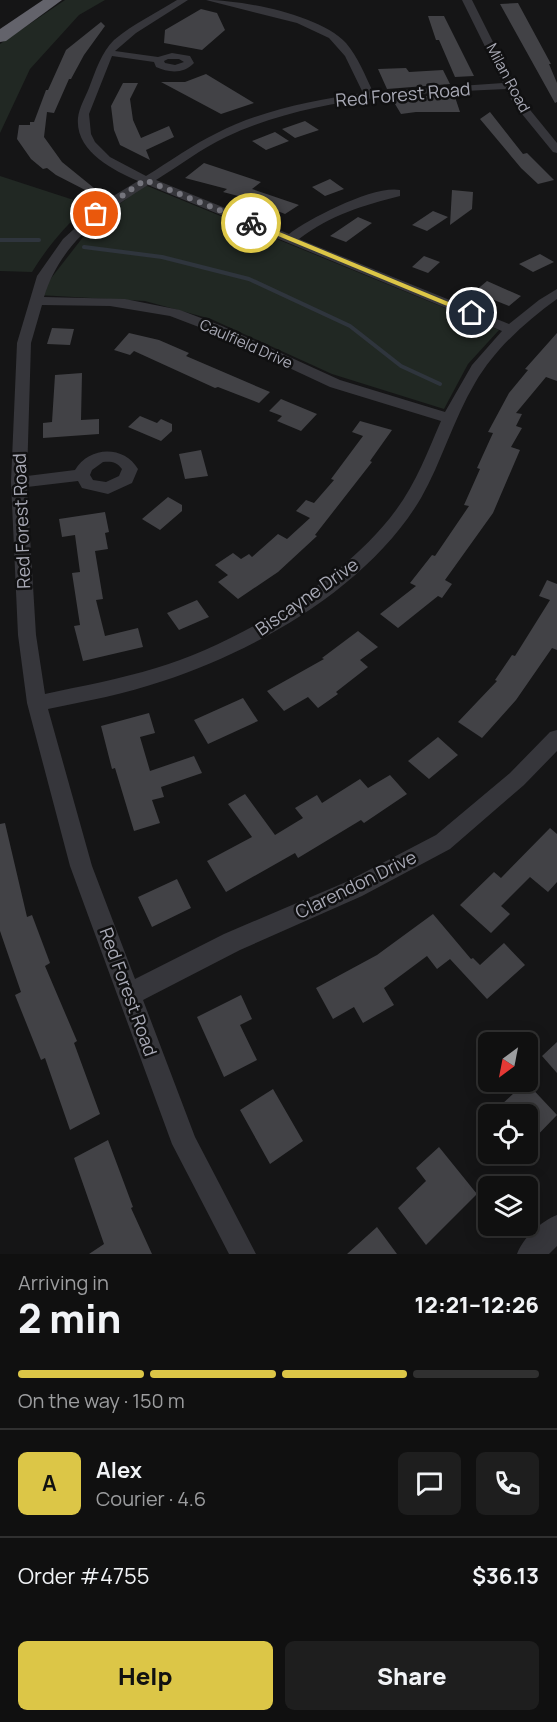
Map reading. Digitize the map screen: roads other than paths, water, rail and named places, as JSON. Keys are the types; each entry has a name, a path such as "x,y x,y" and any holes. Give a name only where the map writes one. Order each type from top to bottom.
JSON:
{"highway":[{"path":"0,37 54,0"}],"street":[{"path":"183,0 118,42 108,53 100,68 83,122 87,136 95,149 107,160 145,180 510,329"},
{"path":"211,0 294,20 326,33 341,43 369,94"},
{"name":"Milan Road","path":"468,0 517,101 557,150"},
{"path":"108,53 159,60"},
{"name":"Red Forest Road","path":"243,1254 185,1144 81,866 37,704 27,636 19,482 24,343 44,276 67,242 84,224 145,180 221,135 246,124 298,108 369,94 510,86"},
{"path":"291,239 325,215 346,205 396,193"},
{"name":"Biscayne Drive","path":"37,704 135,682 207,657 264,630 355,568 389,533 414,496 468,382 510,329 557,293"},
{"name":"Caulfield Drive","path":"36,301 123,303 155,308 204,324 321,378 365,394 450,418"},
{"path":"19,482 82,475"},
{"name":"Clarendon Drive","path":"130,994 232,942 354,889 443,842 517,779 557,738"},
{"path":"530,1254 557,1228"}],"waterway":[{"path":"0,240 39,240"},
{"path":"84,247 162,257 249,279 350,326 401,366 440,384"}]}
